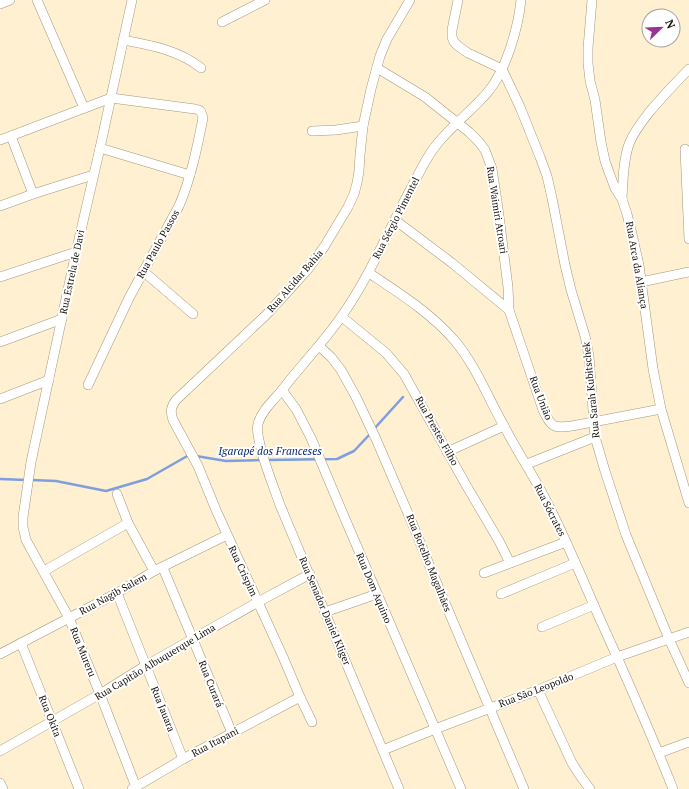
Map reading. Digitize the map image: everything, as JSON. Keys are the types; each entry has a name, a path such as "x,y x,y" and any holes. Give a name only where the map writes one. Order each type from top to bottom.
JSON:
{"street":[{"path":"0,4 10,0"},
{"path":"37,0 84,108"},
{"name":"Rua Estrela de Davi","path":"28,545 24,534 23,518 31,462 132,0"},
{"name":"Rua Alcidar Bahia","path":"173,420 171,414 172,405 176,400 266,315 308,269 324,247 348,207 354,194 359,171 363,126 380,56 387,39 410,0"},
{"path":"458,0 452,30 454,42 468,53 502,69"},
{"name":"Rua Sérgio Pimentel","path":"257,431 261,417 267,408 342,317 369,273 406,197 428,157 439,142 486,93 496,80 502,69 518,22 521,0"},
{"name":"Rua Arca da Aliança","path":"592,0 588,63 605,161 615,188 622,199 632,234 639,264 661,409 689,503"},
{"path":"222,22 259,1"},
{"path":"123,40 174,52 194,62 201,68"},
{"name":"Rua Waimiri Atroari","path":"377,68 425,97 469,132 485,150 492,169 498,208 508,287 509,310"},
{"name":"Rua Sarah Kubitschek","path":"502,69 520,107 540,156 552,198 571,290 585,336 589,356 595,437 605,471 626,535 689,684"},
{"path":"622,199 623,173 627,150 634,134 658,103 689,69"},
{"path":"0,140 111,98"},
{"name":"Rua Paulo Passos","path":"88,385 128,298 180,206 186,192 196,154 203,118 199,110 111,98"},
{"path":"312,131 336,130 363,126"},
{"path":"11,136 33,194"},
{"path":"100,148 190,175"},
{"path":"685,149 689,239"},
{"path":"0,206 93,175"},
{"path":"395,220 452,263 509,310"},
{"path":"0,277 76,252"},
{"path":"143,271 193,314"},
{"path":"641,282 689,272"},
{"name":"Rua Sócrates","path":"369,273 430,315 453,338 480,379 504,426 549,506 566,542 659,753 673,789"},
{"name":"Rua União","path":"509,310 543,410 551,424 555,427 594,422 661,409"},
{"name":"Rua Prestes Filho","path":"342,317 386,353 404,374 510,563"},
{"path":"0,342 62,319"},
{"name":"Rua Botelho Magalhães","path":"319,346 331,357 341,370 376,439 524,789"},
{"path":"0,399 49,380"},
{"name":"Rua Dom Aquino","path":"282,390 304,422 461,789"},
{"name":"Rua Crispim","path":"173,420 198,466 227,535 312,722"},
{"path":"447,452 504,426"},
{"name":"Rua Senador Daniel Kliger","path":"257,431 266,466 283,512 399,789"},
{"path":"526,464 595,437"},
{"name":"Rua Curará","path":"117,494 128,523 158,570 193,639 232,733"},
{"path":"44,571 128,523"},
{"name":"Rua Nagib Salem","path":"0,654 227,535"},
{"path":"484,574 566,542"},
{"name":"Rua Mureru","path":"28,545 44,571 69,618 100,694 134,788"},
{"path":"501,594 575,563"},
{"name":"Rua Capitão Albuquerque Lima","path":"0,751 100,694 145,666 310,574"},
{"name":"Rua Jauara","path":"116,593 183,759"},
{"path":"325,612 377,594"},
{"path":"542,627 594,606"},
{"name":"Rua São Leopoldo","path":"383,750 538,690 617,657 689,632"},
{"name":"Rua Okita","path":"21,643 79,789"},
{"path":"538,690 572,763 590,789"},
{"name":"Rua Itapani","path":"134,788 183,759 300,697"},
{"path":"659,753 689,742"},
{"path":"0,783 3,789"}],"waterway":[{"name":"Igarapé dos Franceses","path":"374,429 403,397"},
{"name":"Igarapé dos Franceses","path":"267,460 337,459 354,451 371,433"},
{"name":"Igarapé dos Franceses","path":"31,480 56,481 106,491 147,479 189,455"},
{"name":"Igarapé dos Franceses","path":"196,456 226,461 262,460"},
{"name":"Igarapé dos Franceses","path":"0,479 26,480"}]}
